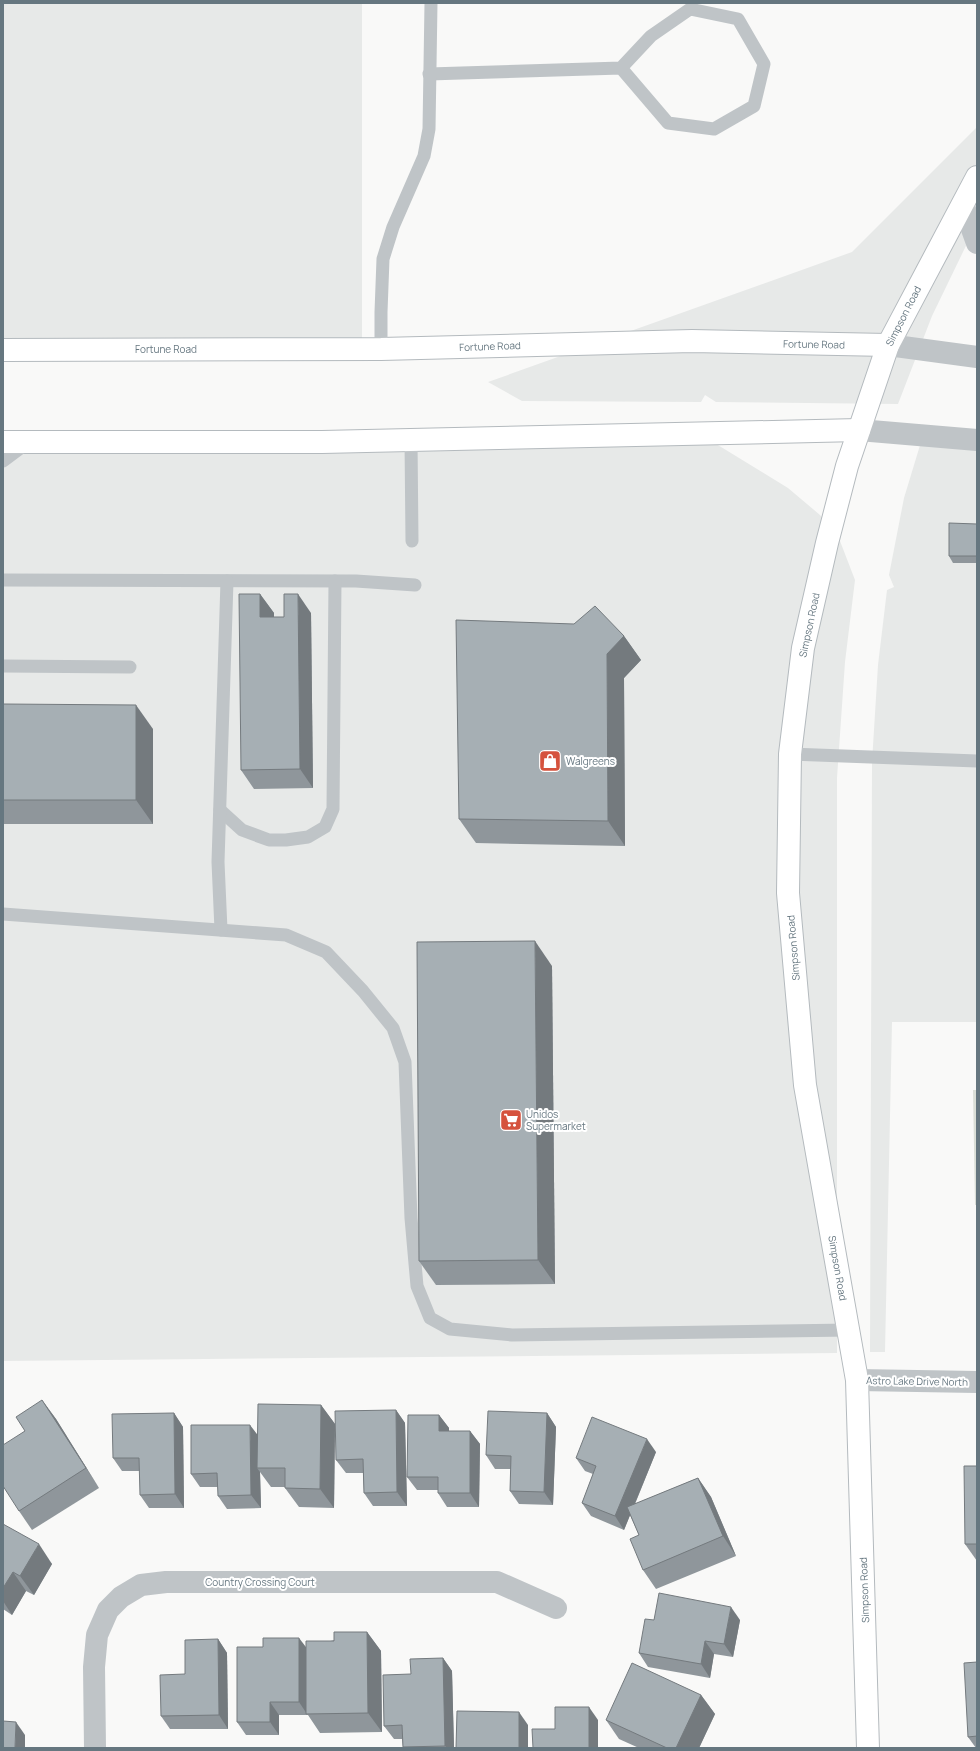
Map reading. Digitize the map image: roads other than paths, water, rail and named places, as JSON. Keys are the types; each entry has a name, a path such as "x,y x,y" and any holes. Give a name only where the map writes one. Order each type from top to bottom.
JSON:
{"main road":[{"name":"Simpson Road","path":"868,1748 857,1380 850,1330 805,1085 788,893 790,754 803,648 847,466 888,345 977,177"},
{"name":"Fortune Road","path":"3,350 381,349 692,341 888,345"},
{"path":"3,442 411,440 859,430"}],"street":[{"path":"963,204 977,243"},
{"name":"Fortune Road","path":"888,345 977,357"},
{"path":"859,430 977,440"},
{"name":"Astro Lake Drive North","path":"857,1380 977,1382"},
{"name":"Country Crossing Court","path":"95,1748 94,1667 97,1635 108,1610 122,1597 141,1585 166,1582 497,1582 556,1608"}],"lane":[{"path":"381,349 383,259 393,228 424,156 429,129 431,3"},
{"path":"429,74 621,68 651,36 690,9 738,19 764,64 754,106 714,129 668,123 621,68"},
{"path":"411,440 412,541"},
{"path":"3,461 26,443"},
{"path":"3,580 335,581 415,585"},
{"path":"221,930 218,862 227,581"},
{"path":"220,810 242,830 269,840 308,837 324,826 332,809 335,581"},
{"path":"3,666 130,667"},
{"path":"790,754 977,761"},
{"path":"3,914 286,935 326,952 363,991 393,1028 405,1062 410,1218 417,1286 430,1318 450,1329 512,1335 850,1330"}],"place":[{"name":"Walgreens","path":"550,761"},
{"name":"Unidos Supermarket","path":"511,1120"}]}
